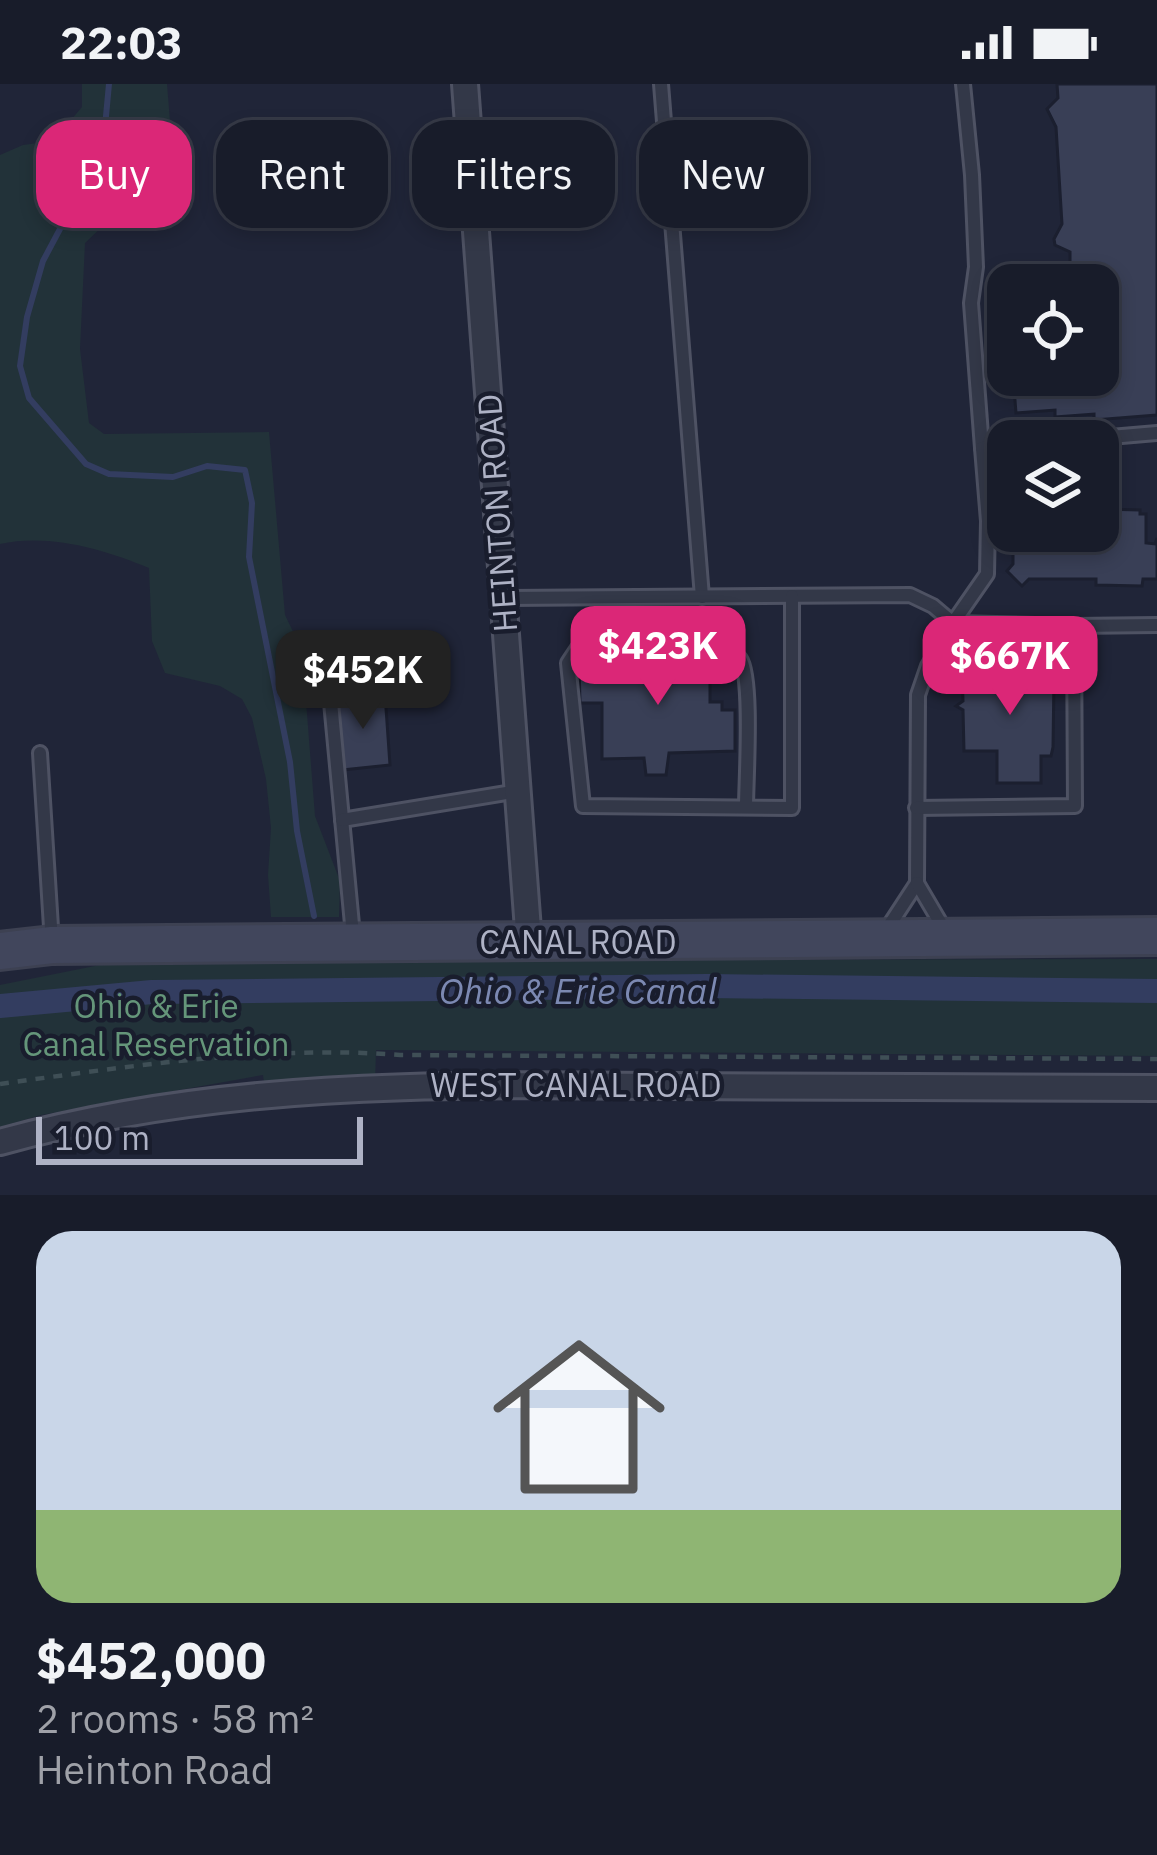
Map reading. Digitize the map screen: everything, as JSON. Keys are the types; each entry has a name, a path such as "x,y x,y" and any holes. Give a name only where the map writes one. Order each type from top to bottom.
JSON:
{"main road":[{"name":"CANAL ROAD","path":"0,950 52,945 1157,936"}],"street":[{"name":"HEINTON ROAD","path":"465,84 529,943"},
{"name":"WEST CANAL ROAD","path":"0,1142 208,1099 378,1086 1157,1088"}],"lane":[{"path":"661,84 702,597"},
{"path":"949,938 917,883 916,808 918,695 928,666 987,574 988,521 971,303 976,267 972,175 963,84"},
{"path":"1119,436 1157,433"},
{"path":"982,448 987,448"},
{"path":"503,598 910,595 953,623 1157,625"},
{"path":"746,807 745,669 740,658 721,645 587,642 568,663 583,806 792,808 791,596"},
{"path":"916,808 1076,806 1074,626"},
{"path":"327,660 354,943"},
{"path":"40,753 52,945"},
{"path":"342,820 518,791"},
{"path":"880,939 917,883"}],"path":[{"path":"0,1084 106,1069 349,1051 1157,1060"}],"green space":[{"path":"82,84 167,84 170,120 71,120 82,107"},
{"path":"36,143 36,228 101,228 85,243 80,349 89,423 104,434 269,432 285,615 302,650 315,816 340,881 339,917 271,917 271,828 252,718 242,699 220,686 165,673 152,641 149,568 76,545 37,540 0,544 0,155"},
{"name":"Ohio & Erie Canal Reservation","path":"155,954 1157,959 1157,1056 376,1050 375,1085 265,1089 263,1075 41,1115 0,1127 0,985"}],"building":[{"path":"1057,84 1157,84 1157,415 1094,420 1094,414 1055,417 1055,410 1016,413 1015,396 1119,396 1119,264 1070,264 1070,252 1055,245 1062,224 1056,127 1047,109 1058,98"},
{"path":"1119,509 1146,514 1146,543 1155,544 1157,538 1157,579 1143,579 1142,586 1096,585 1096,579 1029,579 1022,586 1007,571 1013,564 1013,552 1119,552"},
{"path":"687,648 691,661 731,665 731,682 710,682 710,702 722,702 722,710 735,710 735,751 669,753 666,775 646,775 644,758 602,759 602,703 580,703 579,662 620,658 620,663 670,663 670,654"},
{"path":"1050,667 1050,677 1054,677 1053,747 1051,756 1041,756 1041,783 997,783 997,751 964,751 963,710 956,706 963,701 962,668"},
{"path":"385,694 390,765 342,770 336,698"}],"waterway":[{"path":"109,84 103,148 43,261 27,317 20,366 29,398 86,464 109,474 173,477 207,466 245,470 252,503 249,557 290,762 297,831 314,916"},
{"name":"Ohio & Erie Canal","path":"0,1006 152,992 707,986 1157,991"}]}
